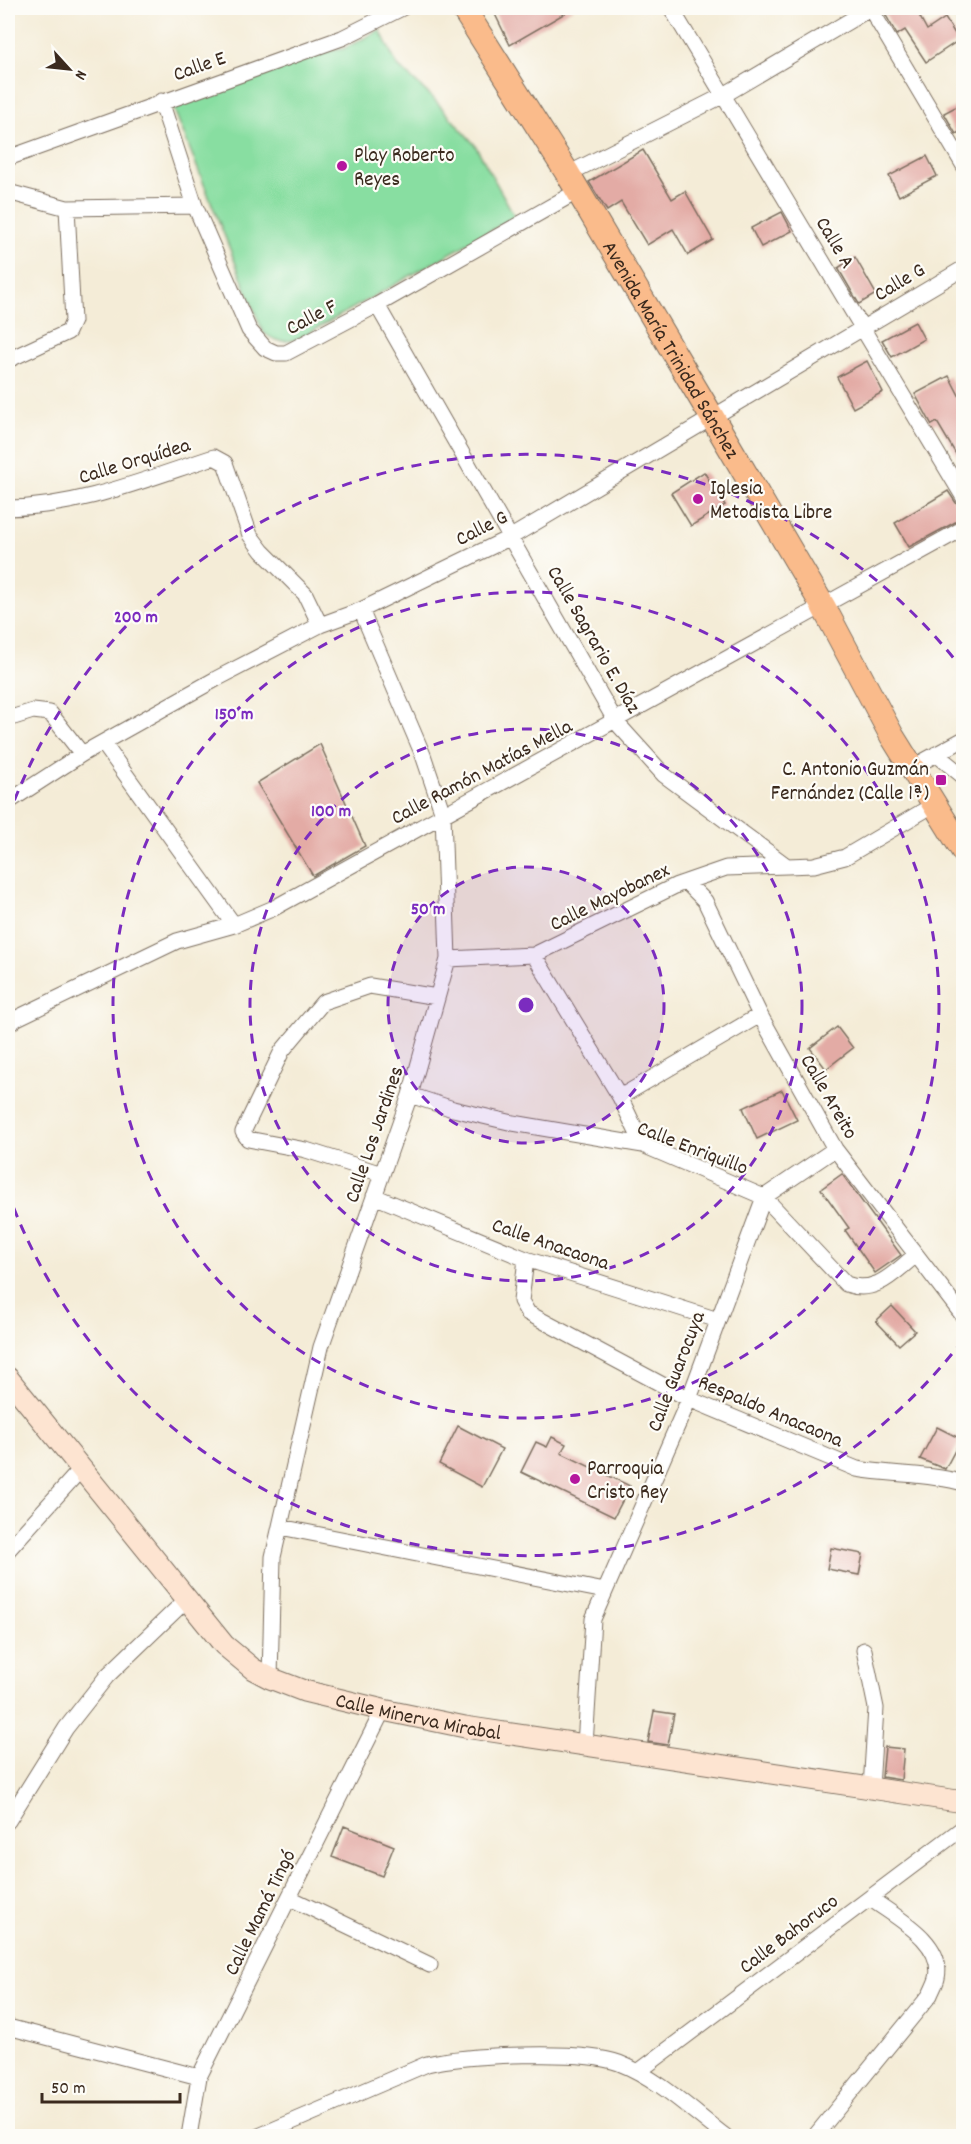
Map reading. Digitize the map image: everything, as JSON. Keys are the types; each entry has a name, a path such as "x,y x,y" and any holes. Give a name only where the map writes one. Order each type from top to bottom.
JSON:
{"main road":[{"name":"Avenida María Trinidad Sánchez","path":"463,8 573,183 712,417 823,606 892,736 913,766 963,852"}],"street":[{"name":"Calle E","path":"8,158 161,101 342,38 402,8"},
{"name":"Calle A","path":"671,8 963,498"},
{"name":"Calle F","path":"161,101 195,206 249,330 265,348 276,353 286,353 377,305 573,183 871,8"},
{"path":"871,8 963,166"},
{"path":"8,192 67,208 195,206"},
{"path":"8,360 68,332 73,321 67,208"},
{"name":"Calle G","path":"8,802 82,754 320,625 361,610 511,537 963,268"},
{"name":"Calle Sagrario E. Díaz","path":"377,305 616,722 664,775 787,866"},
{"name":"Calle Orquídea","path":"8,508 44,508 99,494 214,457 225,463 250,536 305,594 320,625"},
{"name":"Calle Ramón Matías Mella","path":"8,1026 17,1018 177,941 234,925 274,908 443,814 616,722 963,528"},
{"name":"Calle Los Jardines","path":"270,1678 273,1557 321,1347 410,1095 448,959 443,814 423,756 361,610"},
{"path":"8,715 14,717 33,711 50,713 82,754"},
{"path":"913,766 963,739"},
{"path":"103,743 234,925"},
{"path":"936,754 963,777"},
{"path":"787,866 814,865 845,857 935,804"},
{"name":"Calle Mayobanex","path":"448,959 534,955 686,882 726,868 787,866"},
{"name":"Calle Areito","path":"686,882 705,900 760,1015 835,1149 963,1317"},
{"path":"534,955 620,1097 643,1145"},
{"path":"382,1174 306,1150 248,1139 243,1132 282,1051 323,1002 370,986 437,997"},
{"path":"620,1097 760,1015"},
{"name":"Calle Enriquillo","path":"410,1095 453,1109 513,1123 643,1145 764,1197 846,1284 859,1289 875,1286 916,1255"},
{"path":"764,1197 835,1149"},
{"name":"Calle Anacaona","path":"374,1196 526,1259 717,1320"},
{"name":"Calle Guarocuya","path":"585,1745 593,1619 689,1399 764,1197"},
{"name":"Respaldo Anacaona","path":"526,1259 521,1301 528,1313 689,1399 857,1469 880,1473 914,1474 963,1483"},
{"name":"Calle Minerva Mirabal","path":"8,1378 224,1645 253,1669 270,1678 304,1691 465,1727 963,1802"},
{"path":"8,1550 81,1469"},
{"path":"280,1527 605,1591"},
{"path":"8,1821 66,1728 107,1676 186,1600"},
{"path":"864,1650 876,1708 871,1788"},
{"name":"Calle Mamá Tingó","path":"189,2136 199,2077 383,1710"},
{"name":"Calle Bahoruco","path":"638,2072 963,1827"},
{"path":"290,1898 430,1965"},
{"path":"815,2136 930,1995 938,1977 936,1960 927,1941 870,1898"},
{"path":"8,2027 199,2077"},
{"path":"259,2136 427,2064 452,2059 583,2056 600,2057 638,2072 725,2136"}],"green space":[{"name":"Play Roberto Reyes","path":"380,30 397,65 433,98 475,145 515,217 298,339 275,340 263,332 173,107 320,52 343,49"}],"building":[{"path":"492,8 574,8 510,45"},
{"path":"915,8 927,30 945,18 959,40 926,62 905,30 897,35 883,10"},
{"path":"963,103 963,130 956,134 944,113"},
{"path":"643,150 672,199 685,191 713,240 688,255 673,229 647,245 621,202 607,211 589,182"},
{"path":"927,156 937,176 899,196 889,176"},
{"path":"782,212 792,231 761,247 751,228"},
{"path":"855,257 876,294 859,304 838,268"},
{"path":"915,322 924,339 892,357 882,340"},
{"path":"867,361 883,392 853,408 837,377"},
{"path":"949,376 963,403 963,466 937,422 932,425 915,394"},
{"name":"Iglesia Metodista Libre","path":"704,472 725,505 691,526 671,493"},
{"path":"948,491 956,503 963,508 963,518 909,547 895,523"},
{"path":"320,744 365,846 313,876 257,783"},
{"path":"837,1027 853,1048 826,1069 810,1048"},
{"path":"782,1090 797,1120 757,1139 743,1108"},
{"path":"842,1174 901,1255 875,1273 845,1230 849,1228 821,1189"},
{"path":"892,1306 915,1331 899,1345 876,1321"},
{"path":"458,1426 502,1449 482,1487 439,1464"},
{"path":"937,1427 961,1439 945,1469 920,1459"},
{"name":"Parroquia Cristo Rey","path":"552,1437 566,1444 561,1453 630,1486 614,1517 521,1472 536,1442 547,1447"},
{"path":"831,1548 863,1554 859,1575 827,1569"},
{"path":"654,1711 674,1714 668,1745 648,1742"},
{"path":"885,1747 904,1749 901,1780 882,1777"},
{"path":"344,1826 394,1846 382,1876 332,1857"}],"place":[{"name":"Play Roberto Reyes","path":"342,166"},
{"name":"Iglesia Metodista Libre","path":"698,499"},
{"name":"C. Antonio Guzmán Fernández (Calle 1ª)","path":"941,780"},
{"name":"Parroquia Cristo Rey","path":"575,1479"}]}
